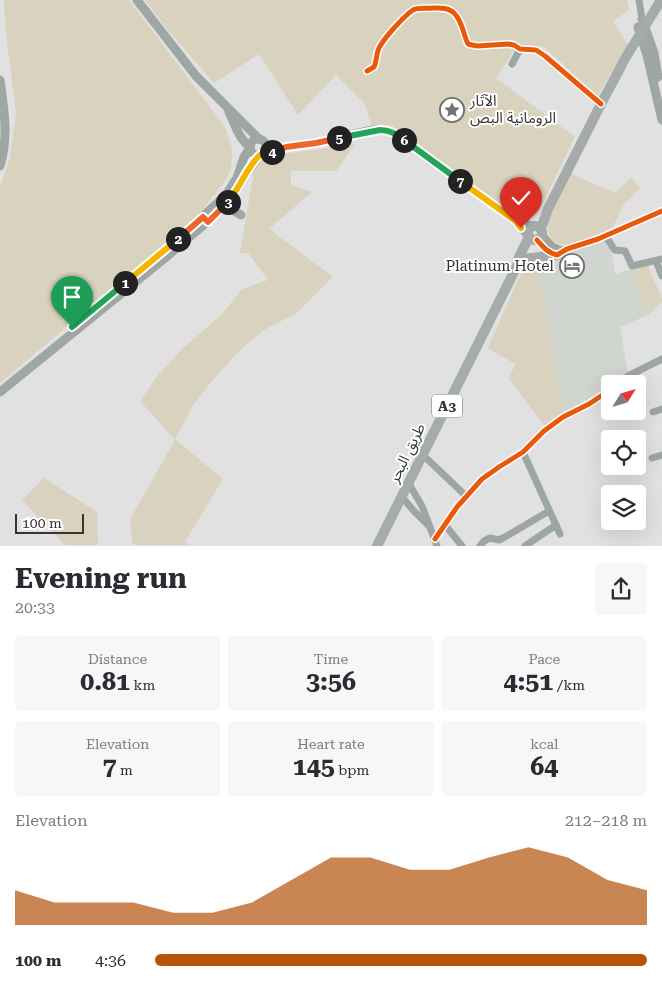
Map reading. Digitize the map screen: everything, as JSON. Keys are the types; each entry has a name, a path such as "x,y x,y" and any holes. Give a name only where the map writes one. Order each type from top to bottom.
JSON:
{"highway":[{"name":"طريق البحر","path":"377,546 534,233 642,27 654,0"},
{"name":"طريق البحر","path":"642,27 661,0"},
{"path":"520,262 557,255"}],"main road":[{"path":"0,385 205,219 221,210 235,194 246,174 266,147 265,143 196,76 137,0"},
{"path":"642,27 654,53 662,104"},
{"path":"642,27 662,120"},
{"path":"0,80 5,137 4,154 0,166"},
{"path":"225,106 241,138 255,155 372,130 386,130 398,136 534,233"},
{"path":"0,392 165,258 205,219 226,195 237,178 244,157 254,140 286,147"},
{"path":"221,210 235,210 241,215"}],"street":[{"path":"639,0 642,27"},
{"path":"367,71 374,67 379,48 386,38 412,10 419,8 446,8 458,17 468,44 477,46 508,44 520,49 536,50 601,104"},
{"path":"512,64 520,49"},
{"path":"534,233 546,250 557,255 662,211"},
{"path":"534,233 555,248 560,250 568,249"},
{"path":"605,235 615,250 625,251 632,266 659,260 662,276"},
{"path":"630,375 662,359"},
{"path":"436,542 457,507 482,479 523,452 544,431 563,417 601,396"},
{"path":"652,412 662,409"},
{"path":"523,452 560,534"},
{"path":"423,455 466,496"},
{"path":"652,458 662,456"},
{"path":"408,484 422,506 436,542"},
{"path":"402,497 431,528"},
{"path":"480,546 490,538 499,540 505,537 549,511"},
{"path":"445,525 462,546"},
{"path":"525,546 556,526"}],"shaded area":[{"path":"4,0 129,0 225,127 232,149 231,170 223,184 195,219 0,383 0,187 10,157 16,113 6,34"},
{"name":"الآثار الرومانية البص","path":"145,0 627,0 629,10 613,21 628,45 598,96 544,47 518,45 496,78 575,137 538,213 525,219 512,214 397,132 372,128 365,104 336,75 298,115 259,54 214,83"},
{"path":"355,144 336,171 291,171 291,185 312,192 269,229 333,277 295,315 266,329 238,352 194,404 175,439 223,479 185,542 190,545 136,545 132,543 130,519 175,440 140,401 158,375 181,350 221,315 242,289 268,280 248,253 240,253 254,171 261,161 270,156"},
{"path":"571,174 615,193 631,178 641,188 624,204 613,227 570,247 552,239 548,232 547,224 553,205"},
{"path":"609,238 615,274 631,269 648,315 620,327 628,375 601,375 601,392 563,412 537,257 576,250"},
{"path":"537,257 563,412 546,428 509,379 515,364 488,348 527,259"},
{"path":"647,264 662,298 662,302 648,315 631,269"},
{"path":"44,478 97,512 98,545 65,545 22,500"}],"cycle path":[{"path":"367,71 374,67 378,50 385,39 409,13 418,9 444,8 452,11 457,17 468,44 477,46 508,44 520,49 536,50 601,104"},
{"path":"537,240 548,251 557,255 567,249 598,239 662,211"},
{"path":"435,539 457,507 482,479 523,452 544,431 563,417 601,396"}],"place":[{"name":"الآثار الرومانية البص","path":"452,110"},
{"name":"Platinum Hotel","path":"572,266"}],"route":[{"path":"72,327 203,217 208,222 235,194 246,174 260,155 286,147 316,143 372,130 393,132 516,221 521,228"}]}
